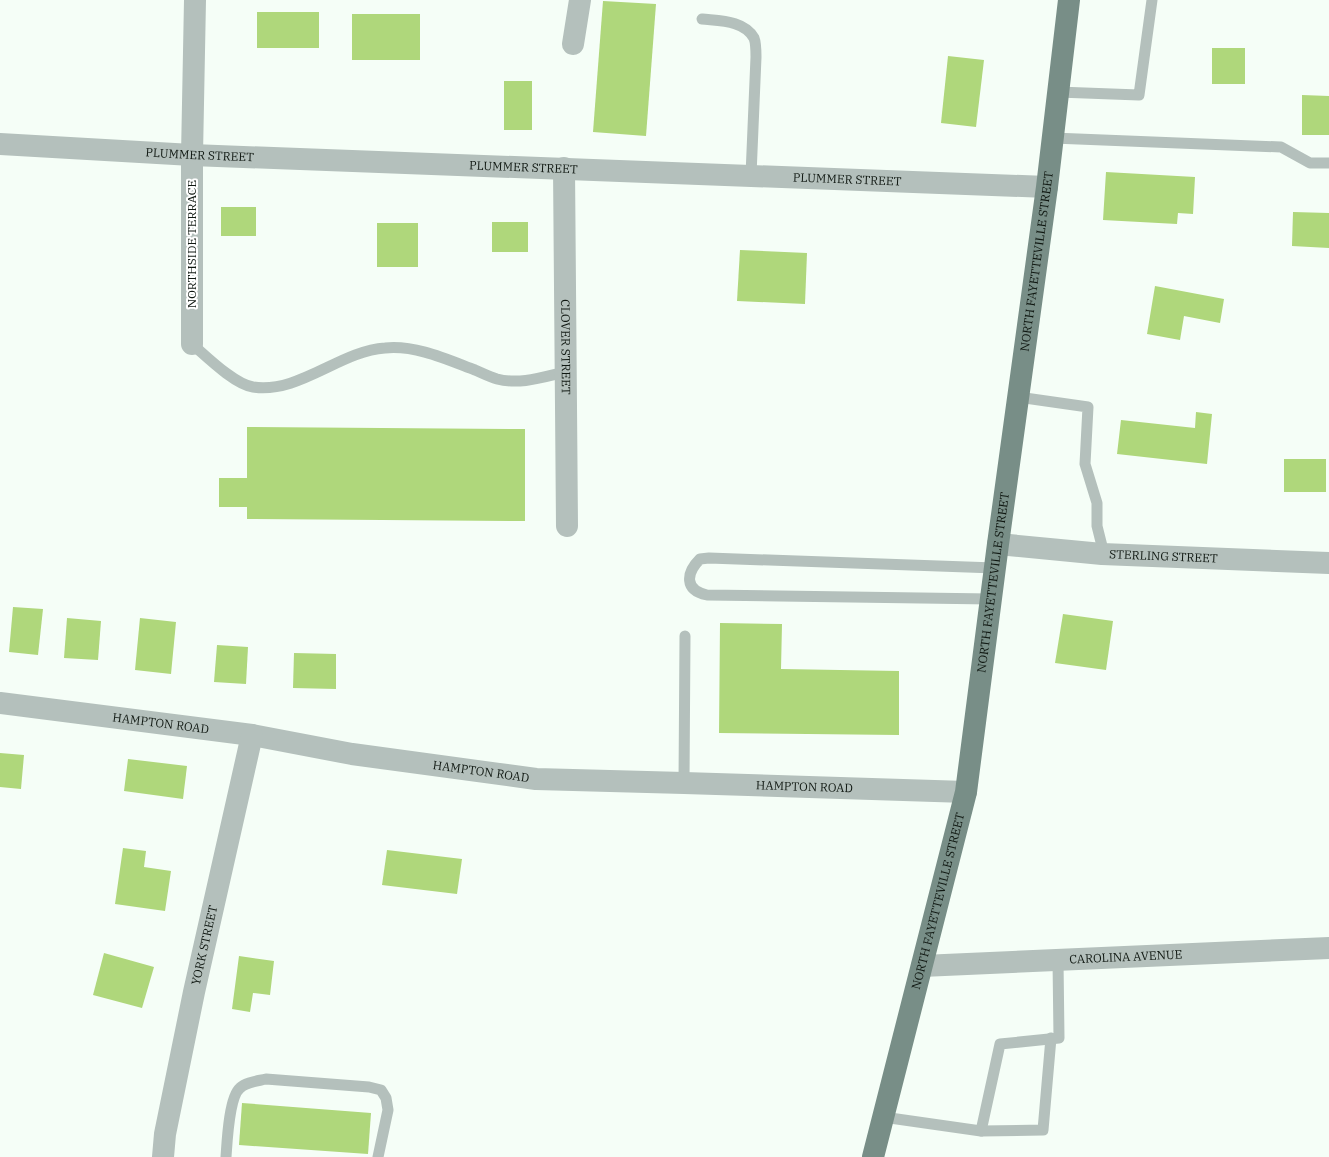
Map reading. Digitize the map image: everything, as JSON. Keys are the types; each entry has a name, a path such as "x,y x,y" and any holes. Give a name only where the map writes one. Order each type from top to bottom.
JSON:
{"main road":[{"name":"NORTH FAYETTEVILLE STREET","path":"873,1157 966,792 1047,187 1069,0"}],"street":[{"name":"NORTHSIDE TERRACE","path":"192,344 192,156 195,0"},
{"path":"573,44 580,0"},
{"name":"PLUMMER STREET","path":"0,144 192,156 564,168 1047,187"},
{"name":"CLOVER STREET","path":"564,168 567,526"},
{"name":"STERLING STREET","path":"998,544 1104,554 1329,563"},
{"name":"HAMPTON ROAD","path":"0,703 252,735 352,754 536,779 966,792"},
{"name":"YORK STREET","path":"163,1157 165,1134 194,992 252,735"},
{"name":"CAROLINA AVENUE","path":"922,966 1329,948"}],"lane":[{"path":"1058,92 1139,95 1152,0"},
{"path":"702,19 730,22 745,29 754,39 756,57 751,175"},
{"path":"1053,138 1281,147 1310,163 1329,163"},
{"path":"192,344 230,377 252,387 276,387 309,376 358,354 384,348 411,348 498,379 524,382 565,372"},
{"path":"1018,397 1088,407 1085,464 1097,503 1097,526 1104,554"},
{"path":"991,599 706,595 698,593 691,587 690,575 694,565 700,559 709,558 995,568"},
{"path":"684,783 685,636"},
{"path":"981,1131 1000,1044 1059,1038 1058,960"},
{"path":"883,1117 981,1131 1043,1130 1047,1039"},
{"path":"226,1157 228,1126 234,1095 240,1088 254,1081 266,1079 369,1087 381,1090 386,1098 388,1110 378,1157"}],"building":[{"path":"603,1 656,4 646,136 593,132"},
{"path":"257,12 319,12 319,48 257,48"},
{"path":"352,14 420,14 420,60 352,60"},
{"path":"1212,48 1245,48 1245,84 1212,84"},
{"path":"948,56 984,60 976,127 941,123"},
{"path":"504,81 532,81 532,130 504,130"},
{"path":"1302,95 1329,96 1329,135 1302,135"},
{"path":"1106,172 1195,177 1193,214 1178,213 1177,224 1103,220"},
{"path":"221,207 256,207 256,236 221,236"},
{"path":"1293,212 1329,213 1329,248 1292,246"},
{"path":"492,222 528,222 528,252 492,252"},
{"path":"377,223 418,223 418,267 377,267"},
{"path":"740,250 807,253 805,304 737,301"},
{"path":"1155,286 1224,299 1220,323 1184,316 1180,340 1147,334"},
{"path":"1196,412 1212,414 1207,464 1117,454 1121,420 1195,428"},
{"path":"247,427 525,429 525,521 247,519 247,507 219,507 219,478 247,478"},
{"path":"1284,459 1326,459 1326,492 1284,492"},
{"path":"13,607 43,609 38,655 9,652"},
{"path":"1063,614 1113,621 1106,670 1055,663"},
{"path":"67,618 101,621 98,660 64,658"},
{"path":"140,618 176,622 171,674 135,670"},
{"path":"720,623 782,624 781,669 899,671 899,735 719,733"},
{"path":"217,645 248,647 246,684 214,682"},
{"path":"294,653 336,654 336,689 293,688"},
{"path":"0,753 24,755 21,789 0,787"},
{"path":"128,759 187,766 183,799 124,791"},
{"path":"123,848 146,851 144,867 171,871 165,911 115,904"},
{"path":"387,850 462,859 457,894 382,885"},
{"path":"104,953 154,967 142,1008 93,995"},
{"path":"239,956 274,961 270,995 253,993 250,1012 232,1009"},
{"path":"242,1103 371,1113 368,1154 239,1145"}]}
